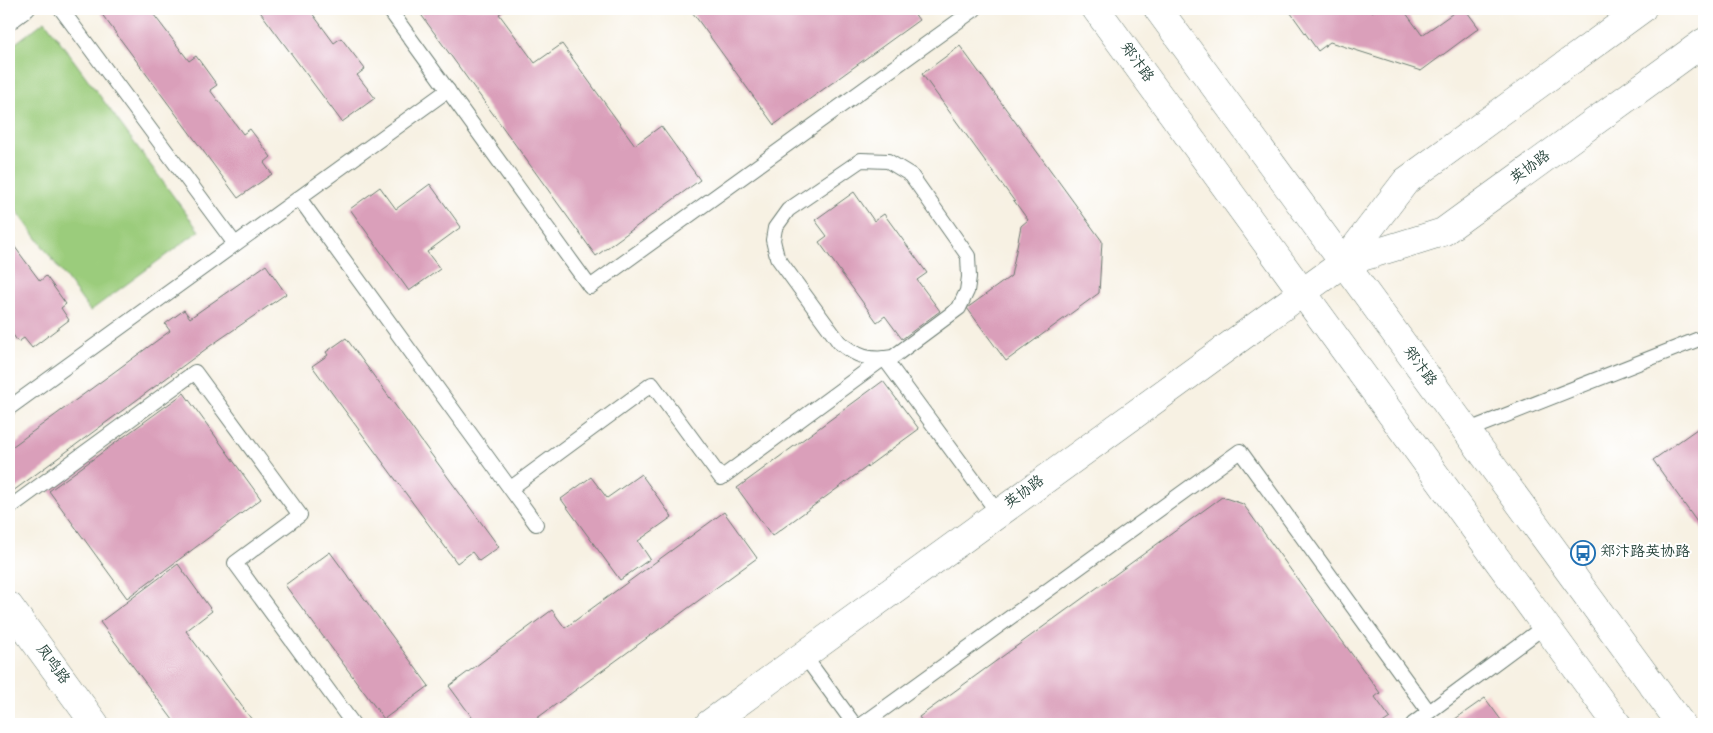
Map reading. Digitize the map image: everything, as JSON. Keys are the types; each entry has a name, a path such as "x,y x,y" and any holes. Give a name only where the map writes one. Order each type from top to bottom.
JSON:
{"main road":[{"name":"郑汴路","path":"1096,9 1617,724"},
{"name":"郑汴路","path":"1158,9 1681,724"},
{"name":"英协路","path":"708,724 1342,263 1406,181 1642,9"},
{"name":"英协路","path":"1342,263 1443,232 1704,42"},
{"name":"凤鸣路","path":"9,606 95,724"}],"lane":[{"path":"9,23 28,9"},
{"path":"61,9 235,244"},
{"path":"389,9 590,287 975,9"},
{"path":"9,408 448,90"},
{"path":"510,488 652,384 721,478 884,358 894,357 959,308 967,291 970,277 968,256 911,175 888,161 861,160 788,210 775,228 773,240 777,257 839,342 851,352 865,358 884,358"},
{"path":"299,198 536,524"},
{"path":"1466,431 1704,337"},
{"path":"884,358 998,513"},
{"path":"9,508 195,372 300,515 235,563 353,724"},
{"path":"863,724 1240,451 1430,712"},
{"path":"1413,724 1545,626"},
{"path":"804,654 854,724"}],"shaded area":[{"path":"1487,692 1510,724 1442,724"}],"green space":[{"path":"45,21 199,231 90,311 9,200 9,48"}],"building":[{"path":"98,9 162,9 154,15 189,61 196,56 217,85 210,90 243,134 250,129 271,157 264,163 272,174 238,198"},
{"path":"258,9 309,9 334,43 341,38 365,69 357,75 375,98 342,122"},
{"path":"417,9 506,9 499,14 535,63 562,44 635,145 661,126 700,180 596,256"},
{"path":"690,9 911,9 919,20 774,125"},
{"path":"1288,9 1370,9 1372,12 1376,9 1403,9 1422,35 1459,9 1465,9 1479,28 1421,71 1330,42 1318,51"},
{"path":"960,46 1102,241 1099,293 1006,361 967,308 1011,276 1021,226 1028,220 922,74"},
{"path":"430,184 461,227 427,252 440,269 409,291 350,209 380,187 396,209"},
{"path":"854,192 874,221 884,214 927,273 917,280 940,311 902,339 885,316 877,322 819,242 827,236 815,220"},
{"path":"9,239 40,281 46,276 66,304 61,308 69,320 32,348 24,338 18,342 9,329"},
{"path":"266,265 286,294 210,346 9,494 9,449 170,331 165,324 184,310 190,318"},
{"path":"346,338 499,547 479,561 472,552 457,563 312,366 328,355 326,352"},
{"path":"883,381 919,429 772,536 737,488"},
{"path":"184,393 261,499 127,598 49,491"},
{"path":"1704,424 1704,532 1653,460"},
{"path":"641,474 672,517 638,541 650,559 620,580 561,499 591,477 607,498"},
{"path":"1222,497 1243,504 1380,693 1375,697 1390,718 1381,724 924,724 919,717"},
{"path":"724,512 757,558 529,724 477,724 449,686 552,610 565,628"},
{"path":"330,552 429,686 384,719 285,585"},
{"path":"178,564 212,611 186,631 255,724 176,724 100,622"},
{"path":"1485,698 1504,724 1448,724"}],"place":[{"name":"郑汴路英协路","path":"1583,553"}]}
